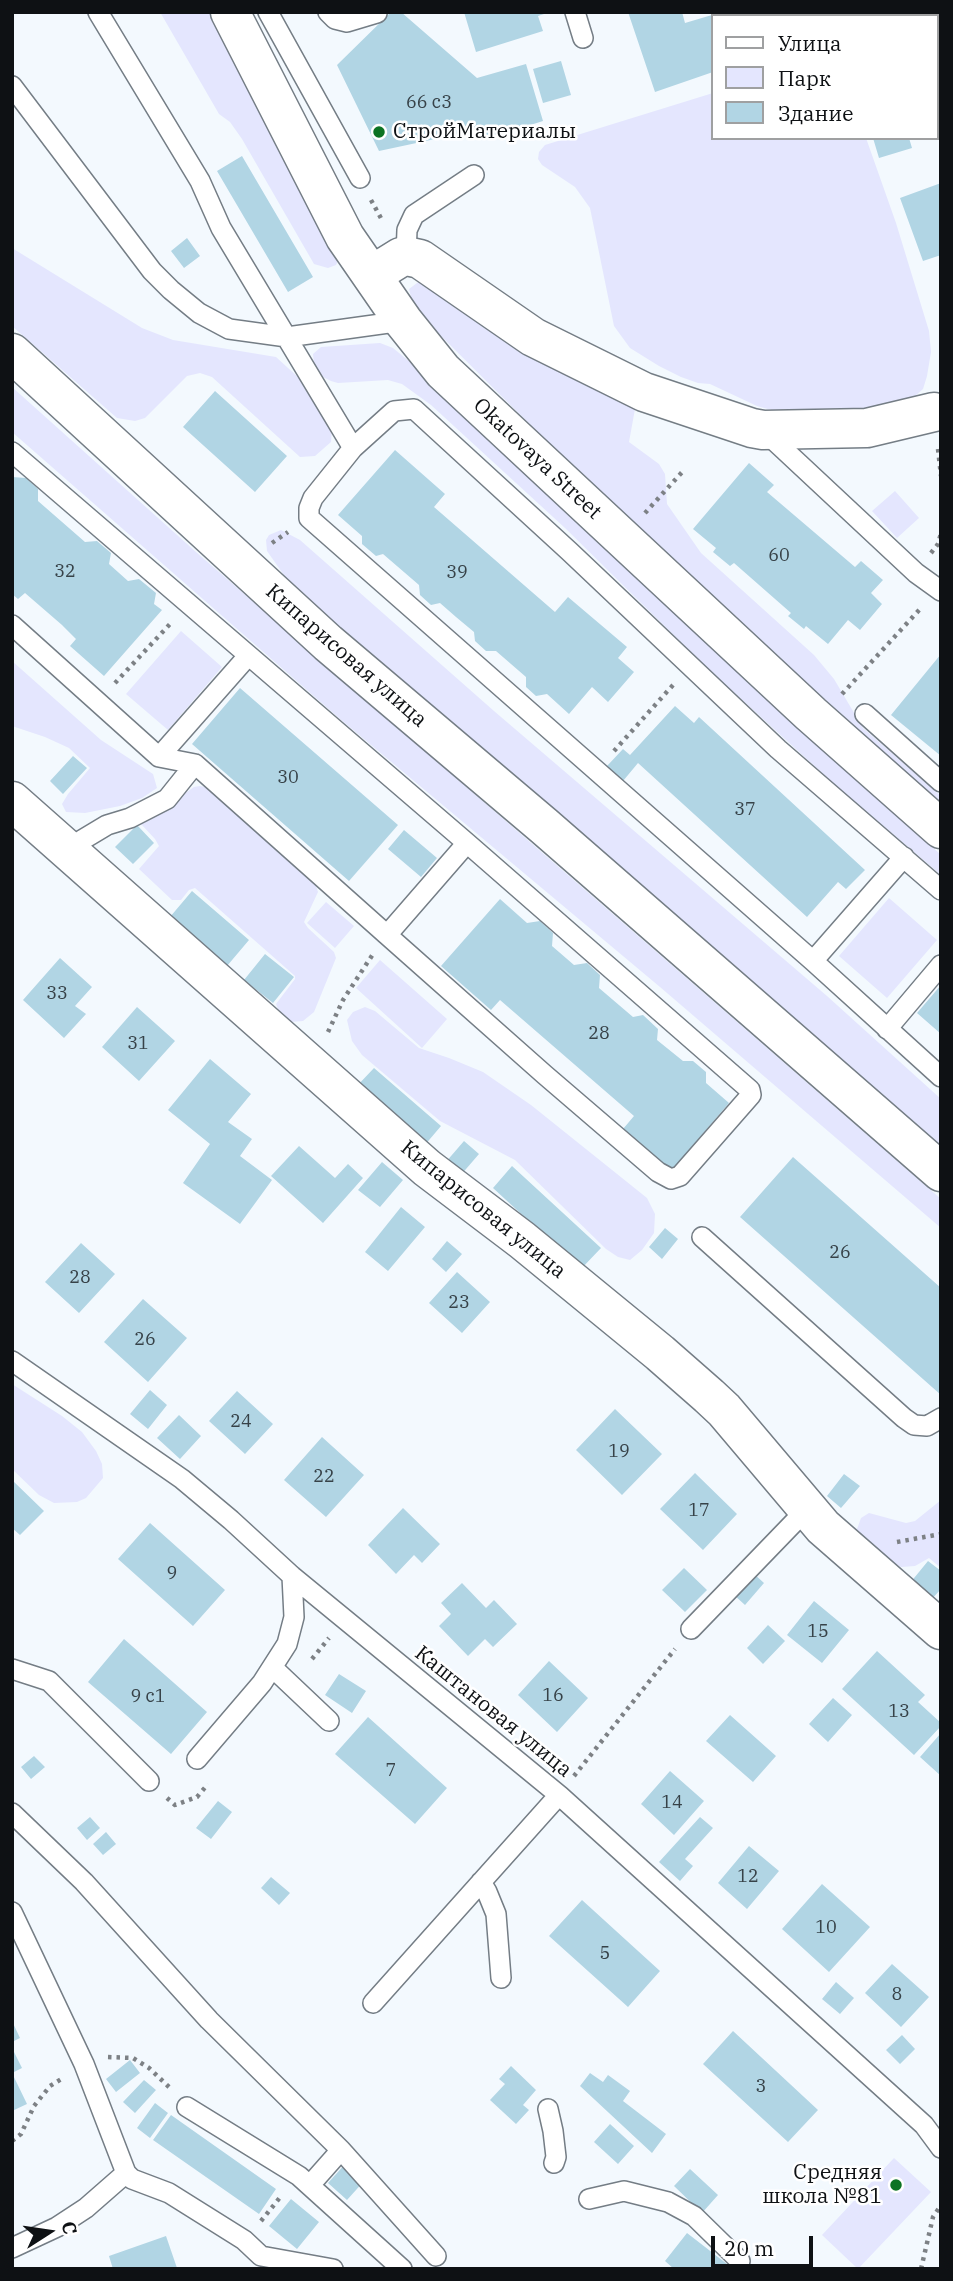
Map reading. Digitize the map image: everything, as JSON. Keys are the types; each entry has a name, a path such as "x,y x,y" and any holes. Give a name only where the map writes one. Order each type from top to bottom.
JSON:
{"street":[{"name":"Okatovaya Street","path":"230,12 345,237 403,321 443,371 811,714 941,829"},
{"path":"372,275 383,266 406,256 420,259 533,337 644,392 711,416 763,430 867,428 937,417"},
{"name":"Кипарисовая улица","path":"12,353 328,643 544,826 941,1172"},
{"name":"Кипарисовая улица","path":"12,801 427,1168 542,1257 709,1396 724,1410 806,1510 941,1630"}],"lane":[{"path":"98,12 200,181 221,228 353,448"},
{"path":"268,12 360,178"},
{"path":"328,12 335,19 347,22 377,13"},
{"path":"575,12 583,38"},
{"path":"12,86 152,271 199,313 229,329 286,337 403,321"},
{"path":"406,256 407,230 414,215 474,175"},
{"path":"941,890 778,749 414,409 394,411 353,448 313,498 309,518 941,1077"},
{"path":"763,430 916,573 940,590"},
{"path":"12,452 467,843 750,1090 751,1095 680,1176 671,1179 658,1172 195,764 159,757 12,625"},
{"path":"159,757 248,656"},
{"path":"865,715 941,782"},
{"path":"70,852 82,840 107,825 130,818 167,799 195,764"},
{"path":"387,935 467,843"},
{"path":"813,961 904,857"},
{"path":"887,1029 941,965"},
{"path":"702,1237 904,1418 914,1425 927,1426 941,1418"},
{"name":"Каштановая улица","path":"12,1361 182,1479 292,1576 559,1795 924,2125 941,2148"},
{"path":"691,1629 806,1510"},
{"path":"197,1759 273,1668 287,1644 294,1617 292,1576"},
{"path":"273,1668 328,1721"},
{"path":"12,1669 49,1681 149,1781"},
{"path":"373,2003 559,1795"},
{"path":"12,1813 84,1882 209,2020 341,2150 436,2256"},
{"path":"481,1882 496,1914 501,1978"},
{"path":"12,1912 85,2064 126,2173 132,2179 169,2193 244,2239 261,2256 333,2269"},
{"path":"187,2107 304,2181 402,2269"},
{"path":"548,2109 556,2157 554,2163"},
{"path":"304,2181 341,2150"},
{"path":"12,2248 57,2227 86,2208 126,2173"},
{"path":"589,2199 624,2192 668,2202 694,2216 740,2261"}],"path":[{"path":"644,513 684,470"},
{"path":"842,694 940,590"},
{"path":"98,702 188,604"},
{"path":"596,772 690,665"},
{"path":"316,1069 329,1029 343,1000 387,935"},
{"path":"307,1664 345,1619"},
{"path":"559,1795 691,1629"},
{"path":"244,2239 304,2181"},
{"path":"921,2269 933,2217 941,2205"}],"green space":[{"path":"160,12 213,12 340,256 336,265 328,268 314,264 242,139 230,122 219,114"},
{"path":"712,93 712,140 867,140 896,223 929,331 931,352 923,389 913,398 901,403 852,411 786,414 757,406 710,384 681,377 630,348 614,326 590,208 575,187 542,165 538,159 539,152 545,145"},
{"path":"12,248 142,328 173,340 276,357 299,378 332,430 331,442 315,456 300,457 212,377 200,373 187,376 145,418 135,421 117,418 12,326"},
{"path":"421,280 635,409 629,442 659,464 665,474 667,504 701,553 814,655 834,679 863,728 941,796 941,814 640,534 437,332 412,301 409,289"},
{"path":"380,343 393,348 410,362 513,456 941,855 941,875 833,783 705,666 565,528 431,405 402,384 388,380 338,383 331,381 323,377 314,364 313,354 321,347"},
{"path":"12,387 196,552 941,1199 941,1228 660,987 340,719 12,432"},
{"path":"895,491 919,518 897,538 872,511"},
{"path":"281,530 300,540 494,711 827,996 941,1099 941,1146 338,627 286,578 267,551 266,540 269,535"},
{"path":"181,631 222,667 168,730 126,694"},
{"path":"12,661 101,740 153,774 157,788 142,798 120,806 85,813 66,812 62,804 90,768 69,748 12,726"},
{"path":"200,786 210,788 316,886 318,892 304,922 334,952 336,958 314,1012 303,1021 290,1022 280,1014 276,1004 295,976 195,888 189,890 181,900 172,900 139,869 159,846 141,824 141,819"},
{"path":"889,898 937,940 887,998 839,956"},
{"path":"326,902 354,926 335,948 307,923"},
{"path":"380,960 447,1019 422,1048 356,988"},
{"path":"365,1007 375,1011 419,1048 483,1072 531,1105 647,1198 655,1214 654,1233 642,1250 630,1260 618,1257 606,1249 515,1160 440,1121 362,1055 352,1041 347,1020 353,1012"},
{"path":"12,1384 62,1416 82,1432 96,1451 102,1464 103,1478 86,1498 77,1502 54,1503 39,1495 12,1469"},
{"path":"941,1500 941,1568 929,1558 915,1566 901,1567 861,1542 857,1529 861,1518 869,1513 906,1523 915,1521"},
{"path":"894,2158 931,2192 858,2269 822,2235"}],"building":[{"path":"391,12 401,12 477,78 526,64 543,121 486,139 482,129 379,151 337,65"},
{"path":"464,12 547,13 538,16 543,31 476,52"},
{"path":"628,12 682,12 685,23 712,15 712,72 655,92"},
{"path":"743,12 772,14 744,14"},
{"path":"804,12 830,14 804,14"},
{"path":"941,12 939,51 939,14 924,14"},
{"path":"561,61 571,95 543,103 533,69"},
{"path":"874,140 910,140 912,148 879,158"},
{"path":"242,156 313,277 288,292 217,171"},
{"path":"941,183 941,255 923,261 900,198"},
{"path":"187,238 200,256 184,268 171,251"},
{"path":"215,391 287,456 255,492 183,427"},
{"path":"395,450 445,494 434,507 555,612 568,597 627,647 618,658 634,672 608,702 592,687 569,714 547,694 536,696 526,687 526,677 496,651 486,651 475,641 474,632 440,603 431,605 420,595 419,585 383,554 376,556 362,544 362,536 338,515"},
{"path":"749,463 774,485 767,492 855,567 861,561 883,580 871,593 882,604 860,630 848,620 828,644 806,626 804,629 788,616 791,613 734,563 730,566 713,552 716,548 693,529"},
{"path":"12,477 26,478 38,489 38,501 85,542 97,541 111,553 109,564 128,581 139,579 156,593 154,604 162,610 104,676 70,646 76,639 62,625 25,593 18,599 12,594"},
{"path":"941,654 941,756 891,715"},
{"path":"240,688 398,825 349,881 192,744"},
{"path":"675,706 694,723 699,717 865,870 846,889 838,882 807,917 638,763 623,781 607,766 623,749 630,755"},
{"path":"73,756 87,768 63,794 50,781"},
{"path":"137,825 154,843 133,864 115,847"},
{"path":"404,830 437,858 421,877 388,849"},
{"path":"192,891 249,940 227,966 170,917"},
{"path":"500,899 527,923 540,921 553,933 552,946 574,965 587,963 600,975 599,988 633,1017 643,1015 658,1029 657,1040 683,1061 693,1061 706,1072 706,1083 729,1103 671,1171 623,1129 634,1116 500,1000 491,1010 441,966"},
{"path":"265,954 294,977 273,1003 244,980"},
{"path":"60,958 92,987 75,1006 86,1014 64,1038 23,1000"},
{"path":"941,985 941,1034 917,1013"},
{"path":"137,1007 175,1041 139,1081 102,1047"},
{"path":"210,1059 251,1094 228,1122 252,1139 240,1156 272,1180 240,1224 183,1183 210,1144 168,1110"},
{"path":"374,1068 441,1126 424,1146 356,1087"},
{"path":"464,1141 479,1154 460,1176 445,1163"},
{"path":"299,1146 335,1178 348,1164 363,1178 323,1223 271,1176"},
{"path":"793,1157 941,1288 941,1395 740,1217"},
{"path":"382,1162 403,1180 380,1207 358,1190"},
{"path":"512,1166 601,1248 581,1269 493,1188"},
{"path":"401,1207 425,1227 388,1271 365,1252"},
{"path":"665,1228 678,1239 662,1259 649,1247"},
{"path":"447,1241 462,1254 446,1272 432,1259"},
{"path":"81,1243 115,1274 79,1313 45,1282"},
{"path":"457,1272 490,1302 462,1333 429,1303"},
{"path":"143,1299 187,1338 148,1382 104,1342"},
{"path":"150,1390 167,1405 148,1429 130,1414"},
{"path":"237,1391 273,1424 245,1454 209,1421"},
{"path":"615,1409 662,1454 622,1495 576,1450"},
{"path":"179,1415 201,1436 180,1459 157,1438"},
{"path":"322,1437 364,1475 326,1517 284,1480"},
{"path":"695,1473 737,1514 703,1550 660,1509"},
{"path":"844,1474 860,1486 841,1508 827,1496"},
{"path":"12,1480 44,1511 20,1535 12,1528"},
{"path":"403,1508 440,1544 422,1563 414,1555 396,1574 368,1545"},
{"path":"150,1523 225,1590 193,1626 118,1559"},
{"path":"928,1561 941,1571 941,1589 931,1600 910,1583"},
{"path":"684,1568 707,1590 685,1612 662,1590"},
{"path":"753,1573 764,1583 745,1605 734,1595"},
{"path":"462,1583 486,1608 494,1600 517,1624 493,1647 485,1639 468,1656 439,1626 451,1614 441,1603"},
{"path":"814,1601 849,1630 822,1663 787,1635"},
{"path":"768,1625 785,1641 763,1664 747,1648"},
{"path":"124,1639 207,1712 171,1754 88,1682"},
{"path":"877,1651 925,1695 918,1702 941,1723 914,1755 842,1689"},
{"path":"549,1661 588,1698 557,1732 518,1695"},
{"path":"339,1674 366,1691 352,1713 325,1695"},
{"path":"833,1698 852,1715 828,1742 809,1724"},
{"path":"730,1715 776,1756 753,1782 706,1741"},
{"path":"368,1717 447,1788 415,1824 335,1754"},
{"path":"941,1733 941,1776 920,1757"},
{"path":"34,1756 45,1767 31,1779 21,1767"},
{"path":"670,1771 704,1801 674,1835 641,1804"},
{"path":"218,1801 232,1812 211,1839 196,1828"},
{"path":"90,1817 100,1828 87,1840 77,1828"},
{"path":"700,1817 713,1828 685,1859 693,1866 680,1881 659,1862"},
{"path":"106,1832 116,1844 103,1855 93,1844"},
{"path":"749,1846 779,1871 747,1909 718,1883"},
{"path":"271,1877 290,1893 279,1905 261,1888"},
{"path":"822,1884 870,1927 829,1972 782,1929"},
{"path":"582,1900 660,1971 628,2007 549,1936"},
{"path":"892,1964 929,1997 901,2027 865,1993"},
{"path":"836,1982 854,1998 840,2014 822,1999"},
{"path":"12,2021 20,2038 12,2042"},
{"path":"733,2031 818,2110 788,2142 703,2064"},
{"path":"902,2035 915,2049 900,2064 886,2050"},
{"path":"12,2048 22,2068 12,2073"},
{"path":"130,2060 140,2073 116,2092 106,2079"},
{"path":"511,2066 536,2090 523,2105 529,2110 516,2124 490,2100 505,2084 499,2079"},
{"path":"12,2073 27,2104 12,2111"},
{"path":"590,2073 603,2082 608,2075 630,2091 623,2101 666,2134 652,2153 580,2086"},
{"path":"144,2080 156,2090 135,2113 123,2102"},
{"path":"155,2103 168,2113 150,2138 137,2128"},
{"path":"171,2115 276,2189 259,2214 153,2140"},
{"path":"610,2124 634,2146 618,2164 594,2142"},
{"path":"346,2163 365,2180 347,2200 328,2183"},
{"path":"690,2169 718,2195 702,2213 674,2186"},
{"path":"291,2199 319,2222 297,2249 269,2226"},
{"path":"687,2233 727,2264 723,2269 674,2269 665,2261"},
{"path":"166,2236 177,2268 113,2269 109,2256"}],"place":[{"name":"СтройМатериалы","path":"379,132"},
{"name":"Средняя школа №81","path":"896,2185"}]}
